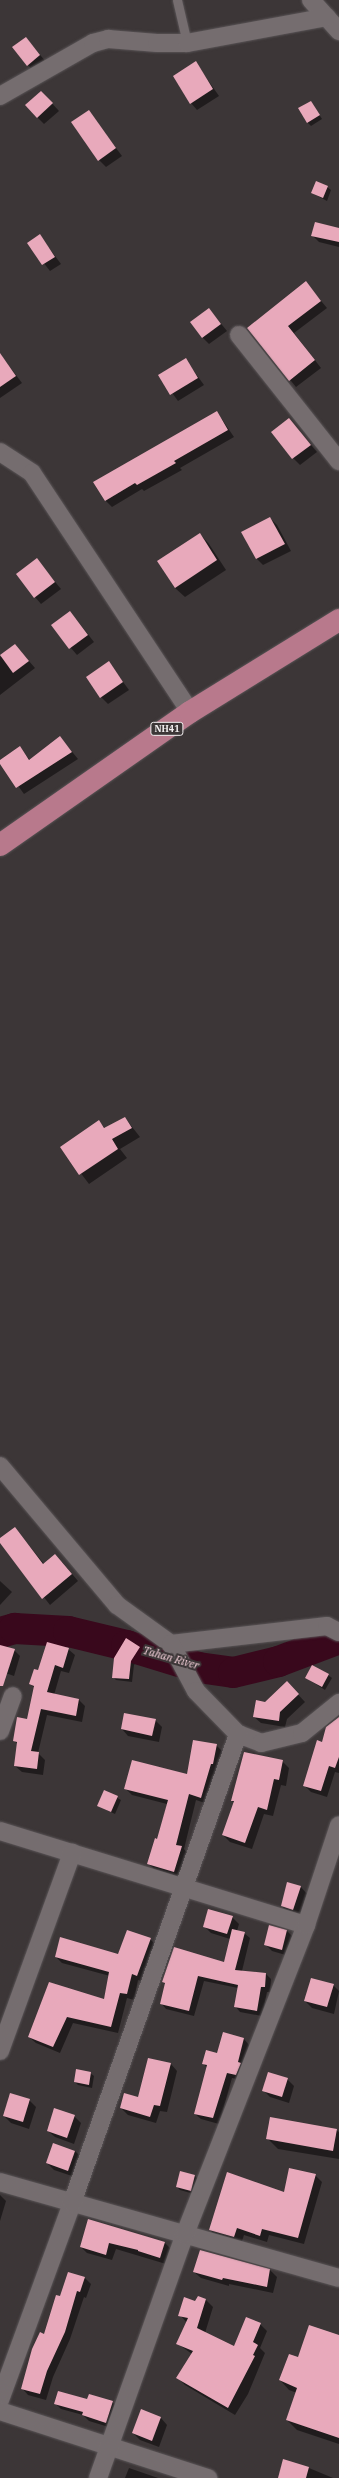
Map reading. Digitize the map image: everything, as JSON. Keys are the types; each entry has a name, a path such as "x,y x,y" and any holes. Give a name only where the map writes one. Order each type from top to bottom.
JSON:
{"highway":[{"name":"NH41","path":"0,846 190,712 339,620"}],"street":[{"path":"311,0 339,31"},
{"path":"0,96 100,41 108,39 157,43 188,42 327,17"},
{"path":"238,335 339,461"},
{"path":"0,452 32,473 190,712"},
{"path":"0,1466 117,1605 171,1644 196,1691 238,1734 261,1743 302,1733 339,1703"},
{"path":"171,1644 333,1629"},
{"path":"0,1731 13,1696"},
{"path":"0,2400 72,2203 238,1734"},
{"path":"98,2478 185,2234 306,1925 339,1826"},
{"path":"0,1831 183,1889 306,1925"},
{"path":"0,2051 72,1853"},
{"path":"0,2182 339,2278"},
{"path":"0,2411 208,2478"}],"lane":[{"path":"177,0 188,42"}],"building":[{"path":"26,37 40,55 27,66 12,47"},
{"path":"196,61 213,89 190,104 173,76"},
{"path":"41,91 53,103 37,118 25,105"},
{"path":"311,101 320,115 307,123 298,108"},
{"path":"89,110 116,148 98,161 71,122"},
{"path":"316,181 328,186 323,198 311,193"},
{"path":"315,222 339,228 339,242 311,236"},
{"path":"40,234 55,257 42,265 27,243"},
{"path":"306,281 321,301 288,326 315,360 289,381 247,328"},
{"path":"209,308 221,324 202,338 190,322"},
{"path":"0,353 16,376 0,387"},
{"path":"186,358 198,378 170,395 158,375"},
{"path":"217,411 228,430 174,461 176,463 137,485 135,483 105,501 93,482"},
{"path":"289,418 311,445 292,459 271,432"},
{"path":"270,517 285,544 256,559 241,532"},
{"path":"200,533 217,560 175,588 157,561"},
{"path":"37,558 55,582 34,598 16,574"},
{"path":"70,611 88,635 69,649 51,625"},
{"path":"15,644 29,661 13,673 0,655"},
{"path":"109,661 123,682 100,698 86,677"},
{"path":"60,736 72,752 16,788 0,764 0,760 20,746 29,760"},
{"path":"125,1117 132,1128 112,1139 118,1149 79,1175 60,1147 99,1120 104,1128"},
{"path":"15,1527 43,1564 55,1554 72,1574 42,1599 0,1543 0,1538"},
{"path":"126,1638 140,1647 131,1661 129,1679 112,1678 114,1658"},
{"path":"47,1642 69,1648 63,1668 55,1665 47,1692 79,1699 76,1716 41,1709 31,1751 39,1752 37,1769 14,1766 17,1742 13,1741 17,1717 27,1719 34,1686 29,1684 34,1669 38,1670"},
{"path":"0,1645 15,1649 3,1686 0,1686"},
{"path":"312,1665 329,1674 322,1687 305,1678"},
{"path":"287,1681 299,1694 280,1712 279,1721 253,1717 256,1700 265,1702"},
{"path":"124,1713 156,1719 152,1736 121,1729"},
{"path":"339,1717 339,1757 335,1768 329,1766 321,1791 303,1786 317,1740 322,1742 326,1727"},
{"path":"193,1740 217,1744 213,1764 211,1764 201,1798 189,1794 176,1845 182,1846 174,1872 147,1864 155,1838 157,1839 168,1800 124,1789 132,1760 187,1774"},
{"path":"244,1752 283,1760 279,1780 274,1779 267,1810 258,1807 245,1843 222,1835 234,1801 231,1801"},
{"path":"104,1790 118,1796 111,1812 97,1806"},
{"path":"287,1882 301,1886 293,1910 281,1906"},
{"path":"208,1909 233,1916 227,1934 203,1927"},
{"path":"269,1925 287,1930 282,1950 264,1945"},
{"path":"232,1929 245,1932 235,1970 266,1973 265,1987 261,1987 257,2011 234,2007 238,1985 198,1976 189,2011 160,2004 165,1983 162,1982 174,1947 224,1962"},
{"path":"127,1930 151,1938 137,1976 132,1974 127,1994 120,1993 111,2027 67,2017 53,2047 28,2037 49,1982 104,1999 109,1972 55,1957 60,1937 118,1954"},
{"path":"311,1978 334,1984 327,2007 304,2001"},
{"path":"223,2032 244,2038 238,2062 241,2063 236,2075 227,2073 213,2118 194,2114 207,2065 202,2064 206,2050 217,2053"},
{"path":"148,2058 171,2063 160,2106 154,2105 150,2117 120,2108 124,2093 138,2097"},
{"path":"76,2069 91,2072 89,2085 74,2082"},
{"path":"268,2072 288,2078 282,2097 262,2091"},
{"path":"10,2093 30,2099 23,2122 3,2116"},
{"path":"54,2108 75,2115 67,2138 47,2131"},
{"path":"270,2117 337,2129 333,2151 266,2139"},
{"path":"53,2143 75,2151 68,2171 46,2163"},
{"path":"289,2168 316,2174 298,2238 262,2229 260,2236 237,2228 234,2237 209,2230 227,2172 284,2192"},
{"path":"180,2171 195,2175 191,2191 176,2187"},
{"path":"88,2219 165,2242 160,2258 138,2250 109,2243 106,2255 80,2247"},
{"path":"200,2250 270,2269 267,2287 223,2278 222,2280 193,2272"},
{"path":"68,2272 85,2277 80,2292 77,2291 65,2332 47,2371 40,2394 21,2389 32,2349 40,2332 44,2334 56,2295 60,2296"},
{"path":"198,2296 206,2299 197,2328 234,2346 246,2317 261,2323 253,2342 258,2345 253,2355 255,2356 228,2408 176,2378 193,2351 176,2344 188,2318 178,2316 184,2297 195,2301"},
{"path":"309,2325 339,2335 339,2438 286,2420 297,2388 279,2380 289,2354 298,2357"},
{"path":"58,2391 87,2399 89,2394 113,2401 106,2423 82,2415 83,2412 54,2404"},
{"path":"141,2409 161,2417 152,2441 132,2433"},
{"path":"283,2459 309,2467 306,2478 278,2478"}],"waterway":[{"name":"Tahan River","path":"0,1632 14,1628 68,1631 126,1645 198,1667 233,1672 278,1661 339,1638"}]}
